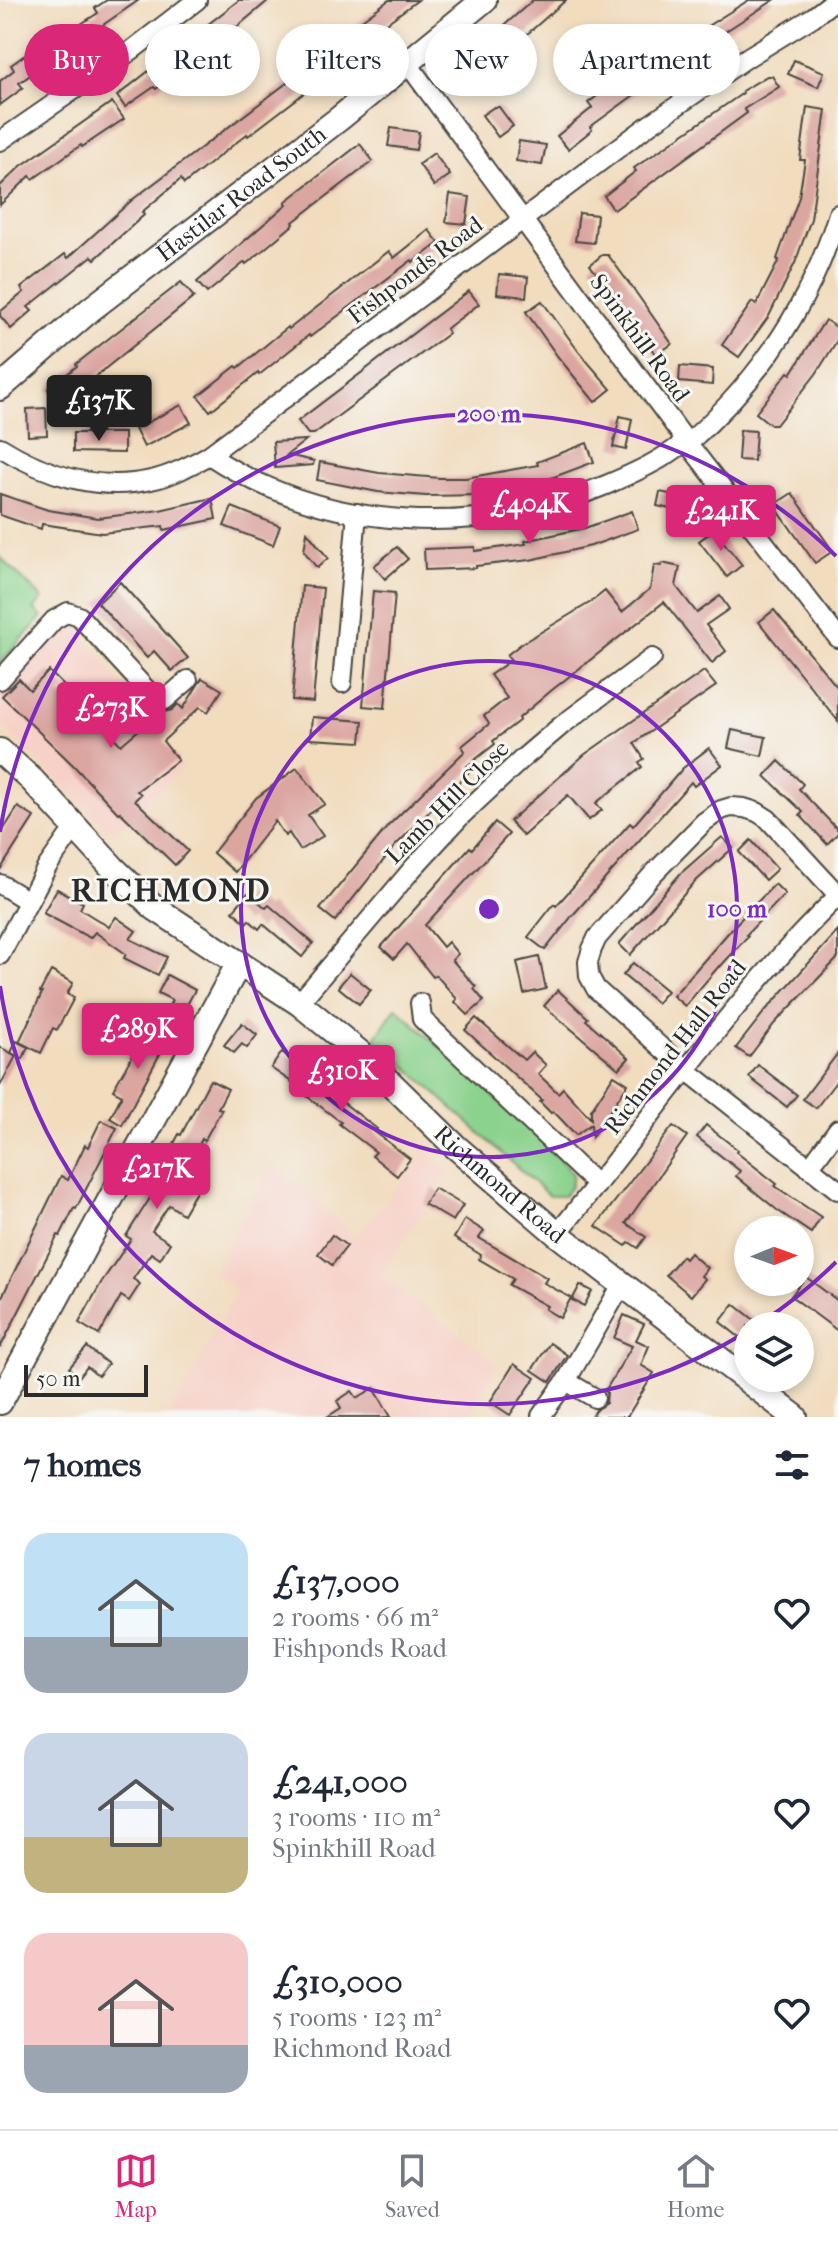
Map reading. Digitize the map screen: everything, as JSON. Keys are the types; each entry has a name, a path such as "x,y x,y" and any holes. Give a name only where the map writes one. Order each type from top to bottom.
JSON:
{"street":[{"path":"0,141 132,50 197,0"},
{"name":"Hastilar Road South","path":"409,63 484,0"},
{"name":"Fishponds Road","path":"0,447 45,471 77,480 111,484 151,480 185,468 209,455 649,125 835,0"},
{"name":"Spinkhill Road","path":"409,65 687,442 835,628"},
{"name":"Hastilar Road South","path":"0,388 91,309 367,96"},
{"path":"209,455 233,471 311,502 393,519 480,519 558,503 638,472 687,442 752,377 786,332 833,250 838,214"},
{"path":"342,683 357,513"},
{"path":"0,680 54,620 68,612 79,616 156,700 165,700 188,680"},
{"name":"Lamb Hill Close","path":"299,1003 414,867 468,809 562,725 652,658"},
{"name":"Richmond Road","path":"0,751 155,908 299,1003 360,1053 456,1147 557,1234 795,1417"},
{"path":"838,896 768,819 757,812 731,807 704,822 625,906 597,938 588,962 589,976 596,989 685,1069 838,1190"},
{"path":"0,955 47,867 75,827"},
{"path":"0,884 28,901"},
{"name":"Richmond Hall Road","path":"557,1234 764,973 838,896"},
{"path":"0,1402 239,963"},
{"path":"420,1003 422,1019 597,1185"},
{"path":"809,1168 838,1129"},
{"path":"541,1416 566,1381 623,1283"},
{"path":"566,1381 595,1398"}],"shaded area":[{"path":"72,618 183,767 113,834 0,724 0,695"},
{"path":"427,1151 449,1171 381,1275 498,1363 469,1417 169,1417 238,1289 212,1274 273,1163 356,1236"}],"green space":[{"path":"0,557 43,599 34,609 42,617 0,663"},
{"path":"396,1007 549,1147 573,1174 571,1186 564,1196 549,1196 375,1038"}],"building":[{"path":"107,0 139,0 104,24 81,24 98,13 95,8"},
{"path":"239,0 269,0 240,24 208,24"},
{"path":"389,0 418,0 385,24 356,24"},
{"path":"533,0 566,0 537,25 506,24"},
{"path":"749,0 774,0 737,24 711,24"},
{"path":"24,56 24,80 19,83 23,88 0,105 0,81 14,70 11,65"},
{"path":"794,60 824,72 818,87 788,74"},
{"path":"145,74 145,93 125,107 117,96 129,96 129,87"},
{"path":"767,76 772,76 779,87 744,109 747,113 614,210 604,196 636,171 634,168 740,96 742,91"},
{"path":"276,91 276,96 300,96 184,184 181,179 142,212 144,215 95,259 92,256 28,307 32,311 11,329 0,312 24,292 21,288 65,254 68,258 132,200"},
{"path":"597,96 633,96 590,127 592,130 568,149 557,136 592,108 588,103"},
{"path":"112,102 124,119 33,179 30,176 0,205 0,186 21,166"},
{"path":"499,107 513,126 498,137 482,115"},
{"path":"807,107 826,110 811,219 795,263 769,316 739,357 722,345 752,302 756,305 779,260 799,197 805,160 800,160"},
{"path":"391,128 419,132 416,150 388,146"},
{"path":"519,141 546,145 542,165 516,161"},
{"path":"360,144 373,161 207,293 197,282 287,204 285,202"},
{"path":"434,153 450,175 434,186 419,164"},
{"path":"450,194 470,197 466,224 446,222"},
{"path":"579,213 597,215 594,243 575,241"},
{"path":"429,230 439,243 309,335 210,411 198,396 389,251 394,258"},
{"path":"602,255 608,255 672,344 656,355 590,265"},
{"path":"499,274 528,277 526,297 497,294"},
{"path":"181,282 194,297 60,405 48,389"},
{"path":"469,291 479,304 446,329 449,333 314,434 308,434 298,421"},
{"path":"542,301 611,389 595,402 526,312"},
{"path":"825,320 838,328 838,339 816,374 776,425 771,425 756,413 788,372 791,374"},
{"path":"680,366 713,369 712,385 679,382"},
{"path":"181,405 191,423 144,447 135,429"},
{"path":"46,408 47,435 28,436 27,409"},
{"path":"620,416 632,419 626,450 613,447"},
{"path":"740,430 756,431 754,461 738,460"},
{"path":"73,433 124,433 124,453 73,452"},
{"path":"306,440 287,455 314,461 313,465 275,468 273,442"},
{"path":"587,443 594,462 530,486 481,495 426,496 378,492 317,480 320,462 379,473 466,478 538,465 537,462"},
{"path":"660,492 692,499 689,513 657,506"},
{"path":"792,493 833,551 815,563 774,505"},
{"path":"0,494 48,510 98,518 160,510 212,498 216,519 164,530 163,526 102,533 42,524 41,529 0,515"},
{"path":"232,507 280,526 273,545 224,526"},
{"path":"632,511 638,529 591,546 476,568 425,570 424,549 475,547 475,551 526,544 525,541 585,528"},
{"path":"714,530 742,565 727,577 699,541"},
{"path":"307,532 328,558 317,568 304,551"},
{"path":"397,547 408,559 385,579 374,566"},
{"path":"662,563 680,567 676,586 697,613 720,596 729,609 706,625 726,651 712,663 664,602 552,690 467,766 471,770 395,846 335,921 320,909 388,826 465,751 462,746 489,724 484,716 507,698 490,675 511,660 507,655 605,591 622,612 650,589 654,565 661,566"},
{"path":"120,582 188,658 172,671 154,651 147,658 98,603"},
{"path":"302,586 323,588 313,702 292,700"},
{"path":"373,591 395,593 385,708 363,706"},
{"path":"774,610 838,688 838,721 759,622"},
{"path":"49,671 65,687 59,694 84,719 90,713 121,745 164,712 178,704 183,709 202,678 222,690 208,712 200,707 163,741 178,760 137,791 141,794 135,800 188,851 175,865 118,813 2,696 19,679 30,690"},
{"path":"704,671 716,686 634,743 644,759 639,762 642,767 596,803 602,810 589,820 568,795 523,836 510,821 584,755"},
{"path":"312,717 363,721 361,742 310,739"},
{"path":"732,730 766,737 762,756 728,748"},
{"path":"709,748 722,765 694,786 691,782 545,950 528,937 554,904 556,906 630,823 633,826 683,768"},
{"path":"779,761 803,784 799,789 838,830 827,844 800,815 803,812 765,776"},
{"path":"297,768 325,804 308,815 323,836 300,850 289,833 285,836 275,821 235,872 213,853 256,798"},
{"path":"18,807 34,817 0,870 0,835"},
{"path":"495,822 509,834 425,925 443,947 448,942 458,954 452,960 484,1001 468,1015 407,944 394,959 381,947"},
{"path":"722,837 733,848 695,882 630,955 619,944 681,873"},
{"path":"751,840 777,869 765,880 739,852"},
{"path":"775,884 785,894 685,1006 673,996"},
{"path":"57,889 83,903 80,909 109,927 116,917 136,931 130,939 167,957 158,975 124,958 126,954 95,932 90,938 43,913"},
{"path":"248,893 266,908 269,905 313,943 302,957 263,924 259,929 249,920 246,923 233,911"},
{"path":"838,931 838,958 774,1024 749,1057 736,1048 765,1011"},
{"path":"539,957 546,989 524,994 517,962"},
{"path":"633,963 667,991 657,1003 623,975"},
{"path":"51,971 73,983 67,994 74,998 57,1030 53,1028 41,1053 19,1042"},
{"path":"350,973 371,990 359,1004 338,987"},
{"path":"167,975 195,990 182,1014 169,1006 172,1000 158,993"},
{"path":"558,990 629,1058 619,1069 544,1006"},
{"path":"476,1018 524,1060 532,1052 546,1065 538,1074 558,1093 563,1088 591,1119 591,1110 614,1075 628,1084 592,1137 591,1124 576,1135 465,1030"},
{"path":"242,1023 257,1035 247,1048 242,1044 234,1053 224,1045"},
{"path":"150,1024 170,1035 122,1125 110,1118 122,1095 113,1090"},
{"path":"16,1041 28,1047 23,1059 11,1053"},
{"path":"0,1047 16,1056 0,1086"},
{"path":"282,1052 342,1098 340,1100 377,1129 375,1132 410,1159 397,1176 372,1156 376,1152 304,1094 306,1092 271,1068"},
{"path":"838,1053 838,1079 816,1108 803,1099"},
{"path":"758,1065 797,1095 787,1107 749,1077"},
{"path":"210,1080 228,1089 218,1108 222,1109 187,1168 204,1178 183,1214 169,1205 152,1231 170,1243 160,1259 151,1253 133,1279 140,1284 129,1301 121,1296 99,1335 79,1323 131,1239 126,1236 152,1195 162,1175 158,1173"},
{"path":"101,1120 117,1128 0,1348 0,1301 61,1176 68,1180"},
{"path":"706,1125 777,1184 775,1186 821,1217 814,1228 814,1216 786,1216 736,1176 740,1171 697,1137"},
{"path":"673,1126 687,1136 626,1223 646,1237 638,1248 629,1242 626,1246 596,1226"},
{"path":"434,1188 463,1205 453,1221 424,1204"},
{"path":"465,1219 484,1231 479,1238 547,1278 544,1283 571,1298 560,1318 545,1309 547,1306 509,1285 513,1279 479,1259 481,1255 454,1238"},
{"path":"332,1235 347,1246 332,1265 318,1254"},
{"path":"690,1253 707,1268 701,1276 705,1279 691,1296 666,1275 682,1256 685,1259"},
{"path":"814,1283 838,1301 838,1331 814,1312 791,1296 814,1296"},
{"path":"580,1285 592,1291 584,1306 572,1300"},
{"path":"734,1304 744,1312 734,1312 734,1333 720,1322"},
{"path":"624,1315 644,1324 636,1340 649,1346 641,1365 654,1373 627,1417 592,1417 606,1403 605,1391 632,1346 614,1338"},
{"path":"550,1343 567,1355 550,1382 532,1370"},
{"path":"87,1347 108,1364 98,1376 87,1367 79,1377 69,1368"},
{"path":"514,1364 535,1378 510,1415 490,1402"},
{"path":"374,1388 391,1417 327,1417 341,1408 337,1401 352,1391 357,1398"}],"district":[{"name":"RICHMOND","path":"171,890"}]}
